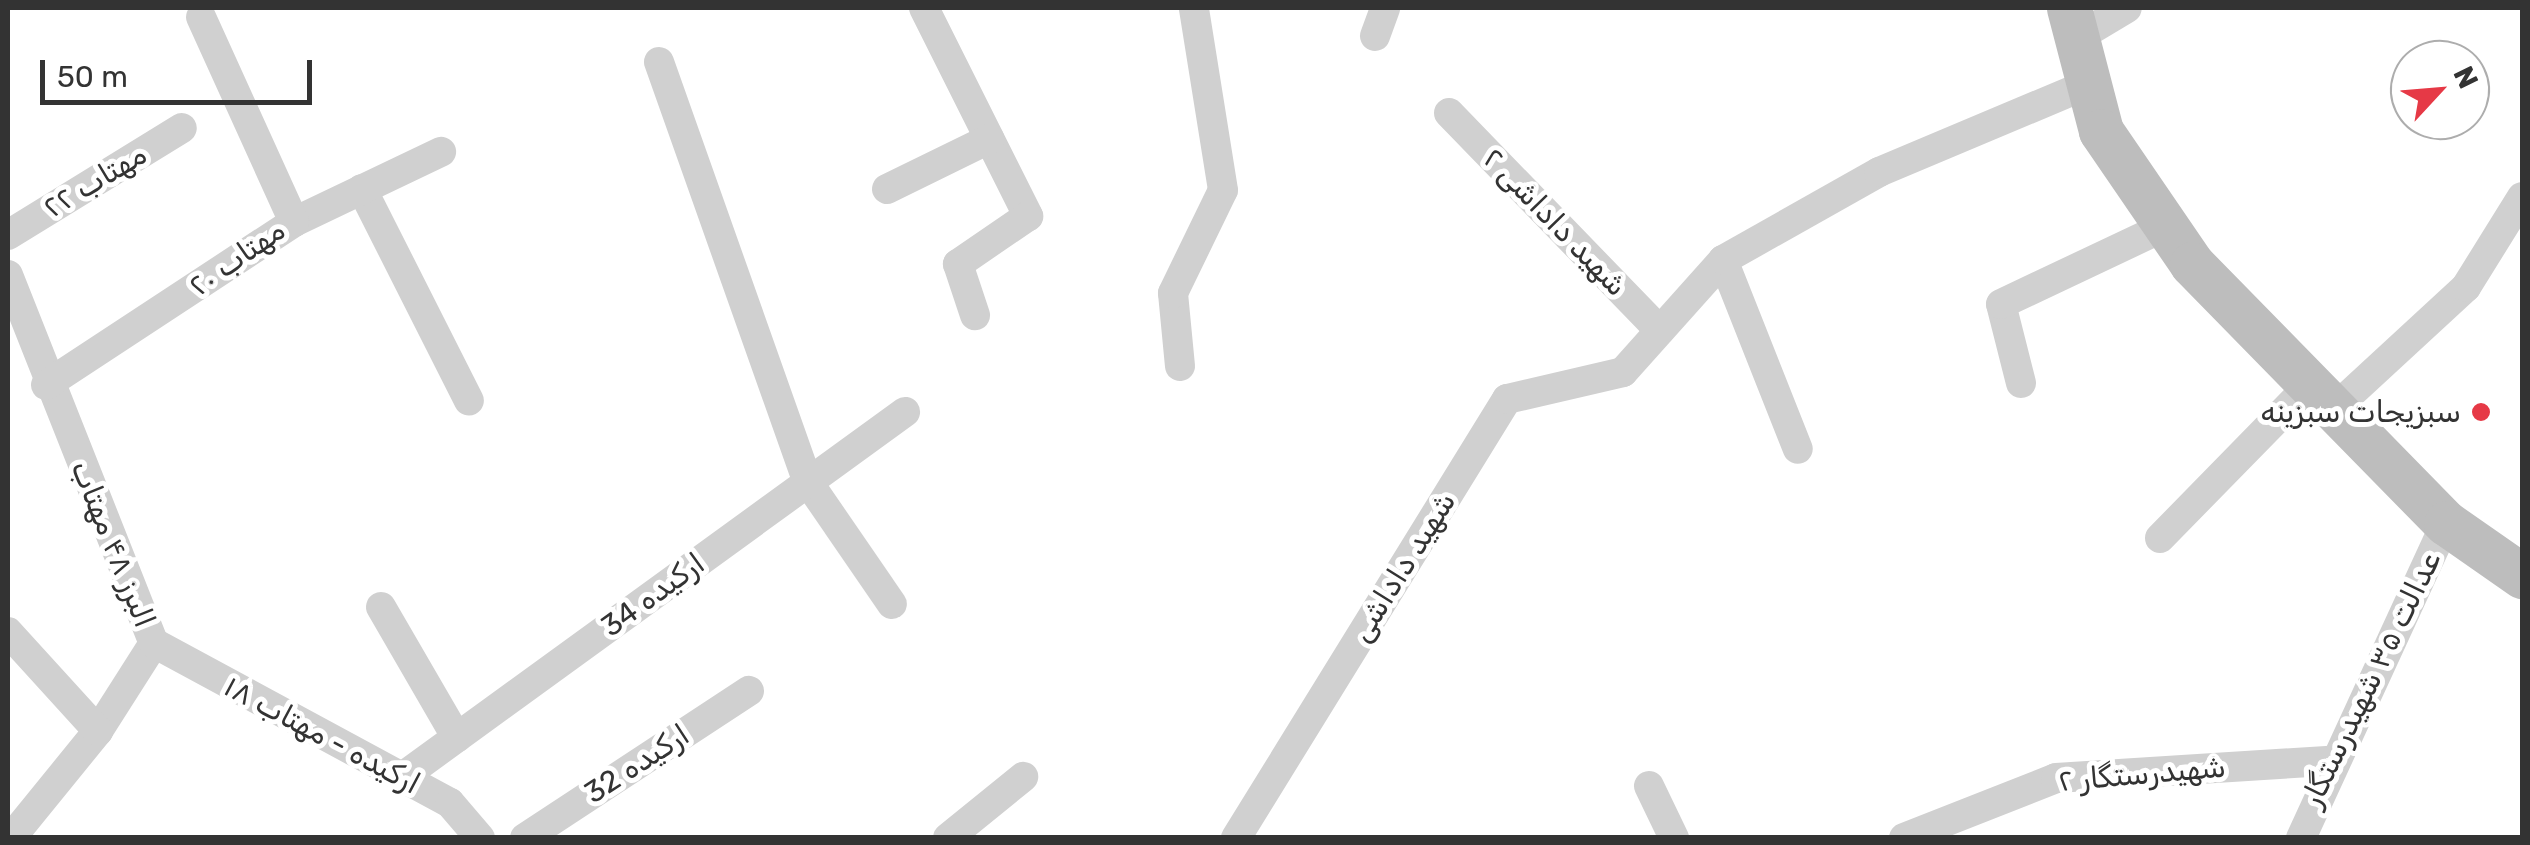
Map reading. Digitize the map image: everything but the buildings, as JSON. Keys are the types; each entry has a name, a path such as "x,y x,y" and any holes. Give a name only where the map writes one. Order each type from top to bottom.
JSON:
{"main road":[{"path":"2073,23 2101,131 2166,226 2446,523 2522,576"}],"street":[{"path":"924,8 1028,216 958,264 975,315"},
{"path":"1180,366 1174,293 1224,190 1194,8"},
{"path":"2073,23 2127,8"},
{"name":"مهتاب ۲۰","path":"46,386 294,222 201,17"},
{"path":"659,62 808,482 892,604"},
{"path":"1660,331 1723,260 1880,172 2088,84"},
{"name":"شهید داداشی ۲","path":"1449,112 1660,331"},
{"name":"مهتاب ۲۲","path":"8,235 182,128"},
{"path":"887,189 989,139"},
{"path":"294,222 441,152"},
{"path":"362,190 469,400"},
{"path":"2160,538 2324,395 2466,287 2522,197"},
{"path":"2021,384 2001,304 2166,226"},
{"path":"1723,260 1798,448"},
{"name":"البرز ۴۸ مهتاب","path":"8,275 18,355 46,386 154,643 98,731 11,838"},
{"name":"شهید داداشی","path":"1236,838 1507,399 1624,372 1660,331"},
{"name":"ارکیده 34","path":"401,778 905,412"},
{"name":"عدالت ۳۵ شهیدرستگار","path":"2301,838 2330,761 2446,523"},
{"path":"382,607 457,738"},
{"path":"8,632 98,731"},
{"name":"ارکیده - مهتاب ۱۸","path":"154,643 450,803 480,838"},
{"name":"ارکیده 32","path":"525,838 749,691"},
{"name":"شهیدرستگار ۲","path":"1904,838 2056,778 2330,761"},
{"path":"948,838 1023,776"},
{"path":"1649,786 1674,838"}],"place":[{"name":"سبزیجات سبزینه","path":"2481,412"}]}
